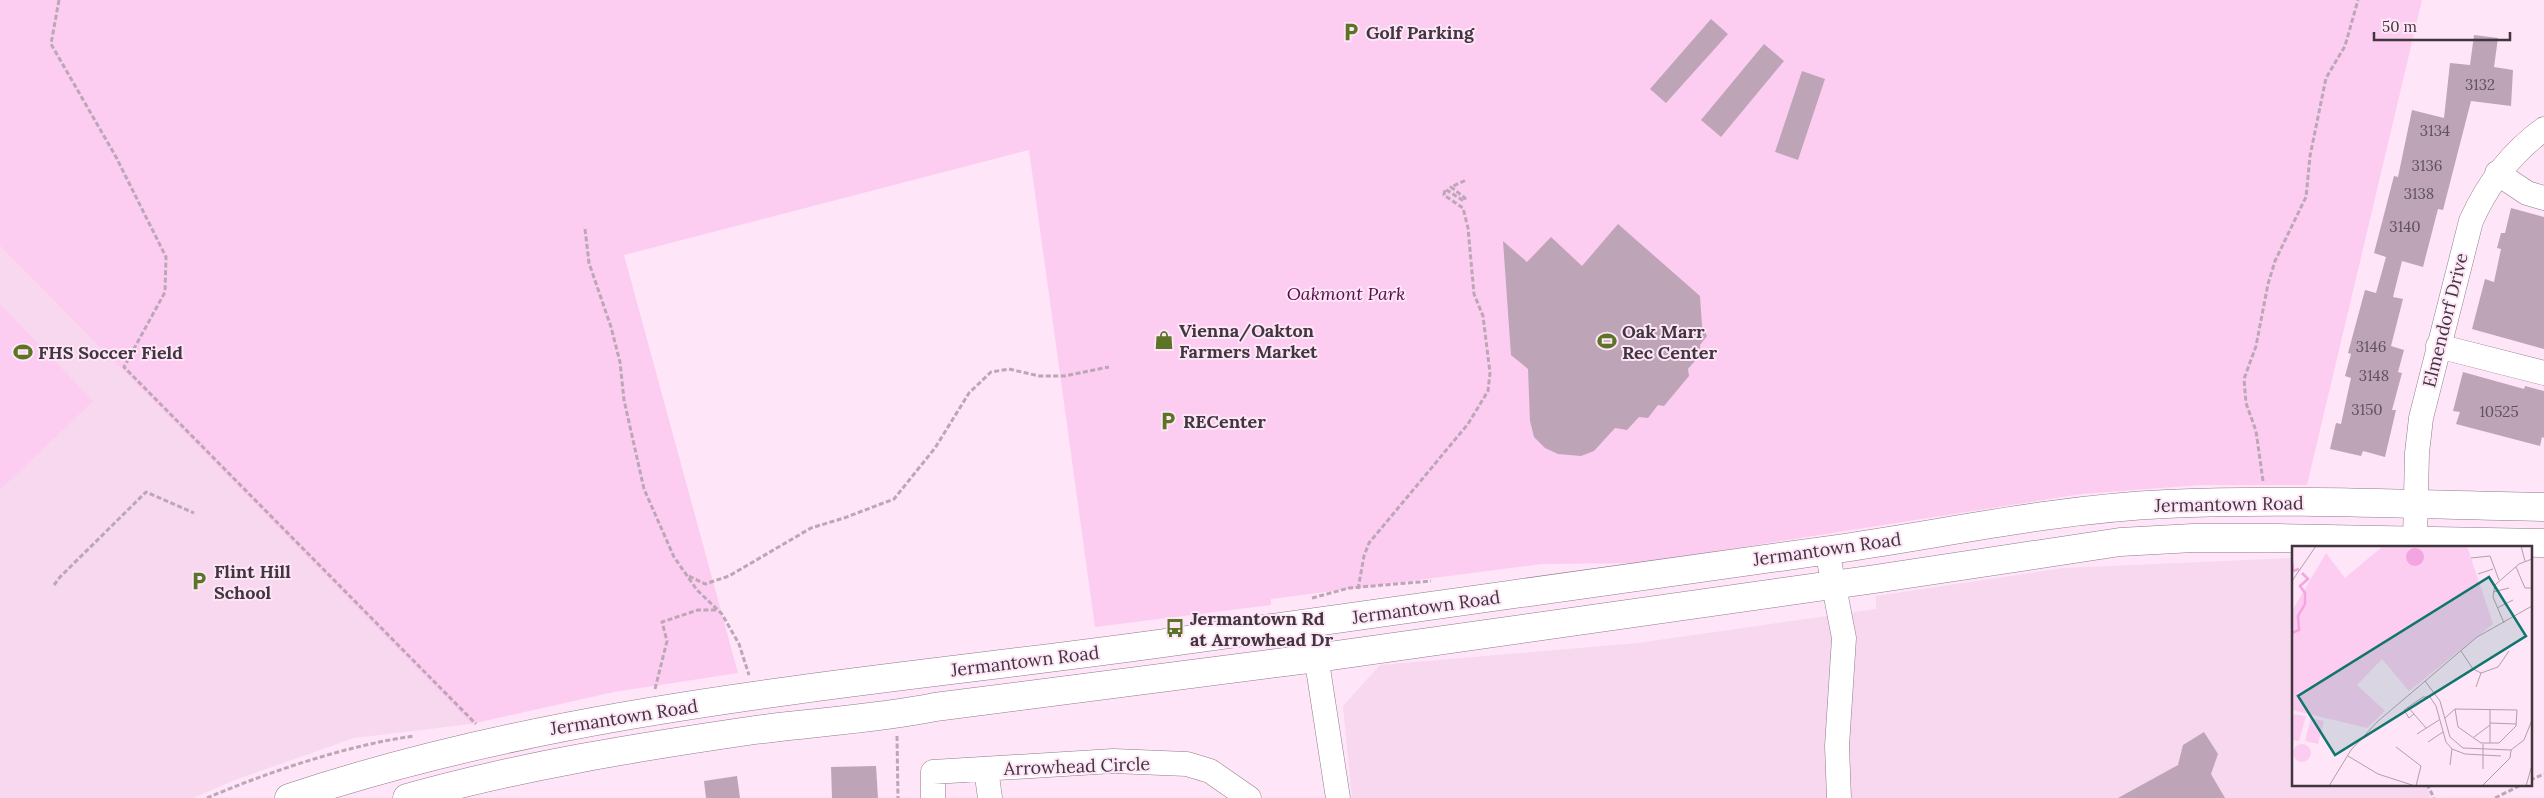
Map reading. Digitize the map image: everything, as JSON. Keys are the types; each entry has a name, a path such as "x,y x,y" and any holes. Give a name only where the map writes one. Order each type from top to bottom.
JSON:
{"main road":[{"name":"Jermantown Road","path":"289,798 410,761 525,734 598,720 753,697 1311,623 1826,550 2076,511 2167,504 2544,507"},
{"name":"Jermantown Road","path":"407,798 563,761 728,735 896,715 945,705 1316,658 1833,585 2120,542 2193,538 2544,543"}],"street":[{"name":"Elmendorf Drive","path":"2415,540 2415,505 2421,418 2471,221 2481,198 2497,173 2522,145 2544,129"},
{"path":"2497,173 2526,193 2544,198"},
{"path":"2438,346 2544,373"},
{"path":"1826,550 1844,638 1837,746 1839,798"},
{"path":"1311,623 1338,798"},
{"name":"Arrowhead Circle","path":"933,798 933,772 1112,761 1187,764 1210,771 1249,798"},
{"name":"Arrowhead Circle","path":"986,769 990,798"}],"path":[{"path":"59,0 51,44 116,157 166,257 165,292 124,367 479,727"},
{"path":"2263,487 2256,431 2246,403 2244,379 2256,346 2268,284 2275,261 2306,197 2310,156 2326,78 2345,46 2358,0"},
{"path":"1358,589 1364,556 1369,543 1468,424 1488,391 1490,373 1483,316 1474,294 1468,228 1463,208 1444,195 1446,189 1464,201 1466,198 1451,187 1466,180"},
{"path":"585,229 589,263 611,327 620,362 624,400 644,489 674,558 697,590 718,610 738,644 750,679 753,697"},
{"path":"687,576 705,584 728,576 811,528 894,499 935,448 969,393 991,372 1009,370 1039,376 1064,376 1109,368"},
{"path":"54,585 146,492 194,513"},
{"path":"654,694 667,642 662,622 698,610 718,610"},
{"path":"896,728 898,798"},
{"path":"2532,779 2544,774"},
{"path":"2428,786 2434,798"},
{"path":"2495,798 2518,786"}],"shaded area":[{"path":"0,246 471,724 354,738 235,780 193,798 0,798"},
{"path":"2292,558 2292,786 2427,786 2431,798 1352,798 1343,706 1380,665 1638,643 1876,609 1876,596 2064,568"}],"green space":[{"name":"Oakmont Park","path":"0,0 2422,0 2307,485 2201,485 2081,494 1642,563 1542,564 1271,599 1271,605 1095,627 1029,150 624,255 738,673 614,692 471,724 0,246"},
{"name":"FHS Soccer Field","path":"0,304 93,401 0,490"}],"building":[{"path":"1711,19 1728,34 1666,103 1650,89"},
{"path":"2474,35 2498,38 2494,67 2513,70 2511,106 2471,101 2443,210 2438,209 2423,267 2402,261 2393,297 2403,299 2391,346 2404,350 2398,372 2402,373 2392,410 2396,410 2385,457 2363,451 2361,456 2330,449 2336,423 2341,424 2351,378 2345,376 2351,354 2348,353 2365,290 2376,293 2386,257 2374,253 2394,176 2398,177 2412,110 2444,118 2450,63 2470,65"},
{"path":"1764,44 1784,61 1721,137 1701,120"},
{"path":"1802,71 1825,79 1798,160 1775,152"},
{"path":"2511,208 2544,217 2544,349 2472,329 2485,279 2494,282 2501,249 2497,248 2501,233 2505,233"},
{"name":"Oak Marr Rec Center","path":"1618,224 1700,296 1702,326 1707,336 1700,345 1700,355 1688,369 1689,376 1664,406 1658,405 1648,418 1639,417 1627,430 1615,428 1594,451 1581,456 1558,454 1545,448 1534,437 1530,421 1528,369 1511,355 1503,241 1527,262 1551,237 1582,266"},
{"path":"2463,372 2524,389 2525,386 2544,391 2544,438 2542,437 2540,446 2456,424 2460,412 2453,411"},
{"path":"2204,732 2218,754 2211,774 2225,798 2118,798 2178,765 2183,745"},
{"path":"876,766 878,798 832,798 831,767"},
{"path":"737,776 740,798 706,798 704,781"}],"place":[{"name":"Golf Parking","path":"1351,32"},
{"name":"Vienna/Oakton Farmers Market","path":"1164,340"},
{"name":"Oak Marr Rec Center","path":"1607,341"},
{"name":"FHS Soccer Field","path":"23,352"},
{"name":"RECenter","path":"1168,421"},
{"name":"Flint Hill School","path":"199,581"},
{"name":"Jermantown Rd at Arrowhead Dr","path":"1175,628"}]}
